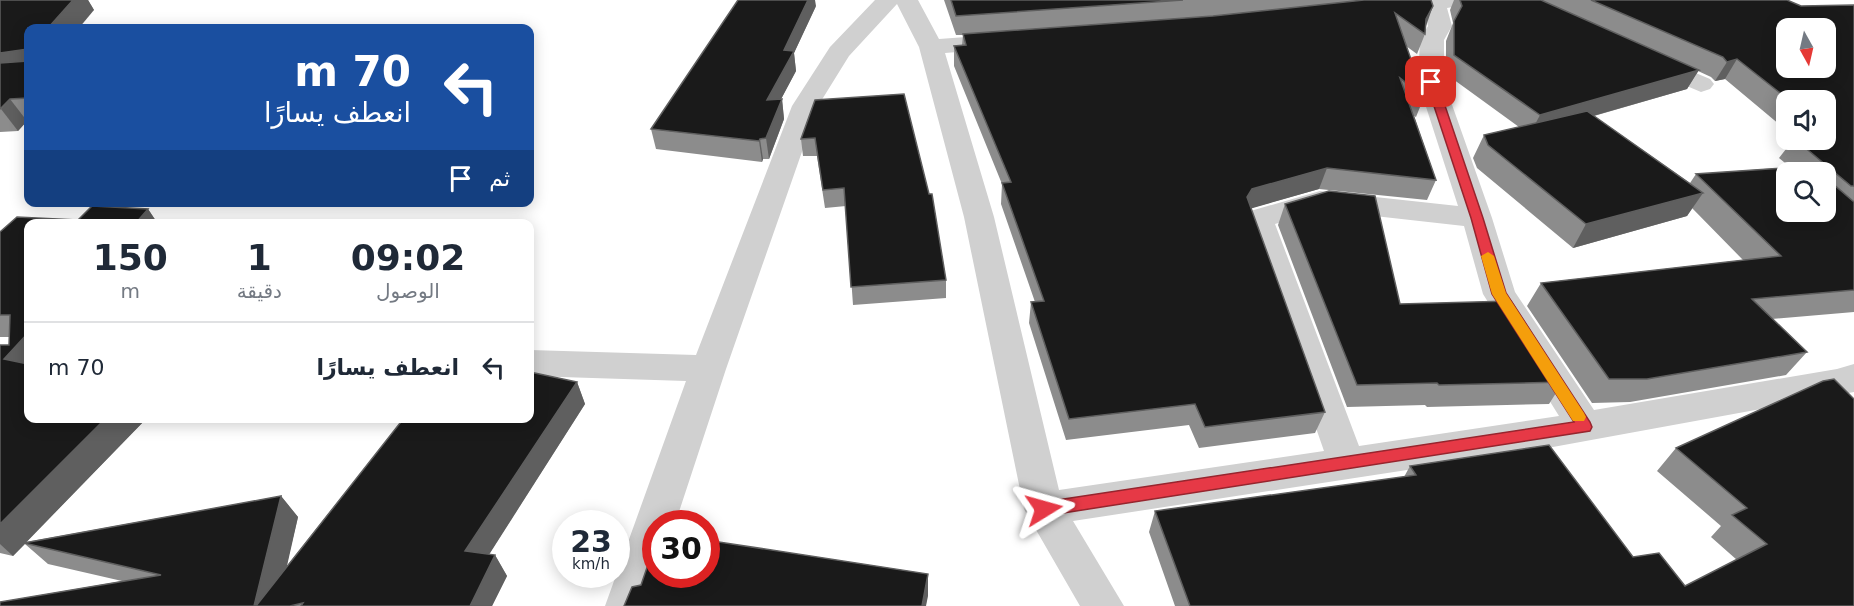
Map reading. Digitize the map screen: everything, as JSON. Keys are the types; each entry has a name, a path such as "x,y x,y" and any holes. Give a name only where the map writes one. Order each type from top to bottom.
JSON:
{"street":[{"path":"626,606 708,369 805,106 839,52 888,0"},
{"path":"906,0 931,47 979,217 1044,509 1103,606"},
{"path":"1365,8 1446,1 1440,26 1432,40 1431,82 1477,218 1499,294 1585,427"},
{"path":"931,47 1024,40"},
{"path":"1637,56 1701,84"},
{"path":"1347,464 1258,219 1320,200 1477,218"},
{"path":"534,363 708,369"},
{"path":"1044,509 1585,427 1842,382 1854,377"}],"building":[{"path":"0,0 73,0 52,24 24,24 24,50 0,53"},
{"path":"738,0 808,0 784,50 794,51 767,100 782,99 766,138 759,141 651,129"},
{"path":"951,0 1183,0 956,16"},
{"path":"1364,0 1431,0 1433,6 1426,19 1425,34 1395,13 1424,97 1400,78 1436,180 1327,168 1252,189 1247,197 1325,412 1205,427 1195,404 1069,419 1031,302 1044,301 1002,183 1011,182 954,46 966,45 963,34 1213,16"},
{"path":"1460,0 1541,0 1699,70 1540,115 1454,55 1454,21 1462,6"},
{"path":"1591,0 1787,0 1801,6 1854,5 1854,186 1836,173 1836,162 1822,162 1808,150 1836,150 1836,90 1776,90 1737,59 1727,62 1723,57"},
{"path":"24,61 24,98 10,99 0,109 0,63"},
{"path":"904,94 929,194 932,194 946,280 851,287 844,188 823,190 815,138 801,139 815,100"},
{"path":"1587,111 1703,193 1586,224 1488,145 1484,135"},
{"path":"1776,168 1776,222 1836,222 1836,187 1854,202 1854,290 1752,299 1807,352 1647,379 1609,379 1541,283 1781,256 1696,174"},
{"path":"1329,191 1375,196 1400,304 1511,301 1563,382 1357,385 1285,204"},
{"path":"91,207 148,209 139,219 79,219"},
{"path":"17,217 58,219 24,219 24,337 4,359 24,363 24,423 101,423 0,524 0,345 9,345 10,315 0,315 0,232"},
{"path":"534,373 577,382 465,551 495,555 470,606 301,606 303,603 290,606 256,606 400,423 534,423"},
{"path":"1834,379 1854,399 1854,606 1190,606 1155,511 1416,475 1410,466 1549,445 1633,557 1659,553 1685,586 1767,544 1732,515 1747,508 1676,448 1823,381"},
{"path":"281,496 254,606 0,606 0,602 161,575 24,543"},
{"path":"720,542 928,574 922,606 624,606 632,587 641,585 642,582 642,588 720,588"}],"slow traffic":[{"path":"1488,256 1499,294 1578,417"}],"route":[{"path":"1044,509 1585,427 1499,294 1477,218 1431,82"}]}
